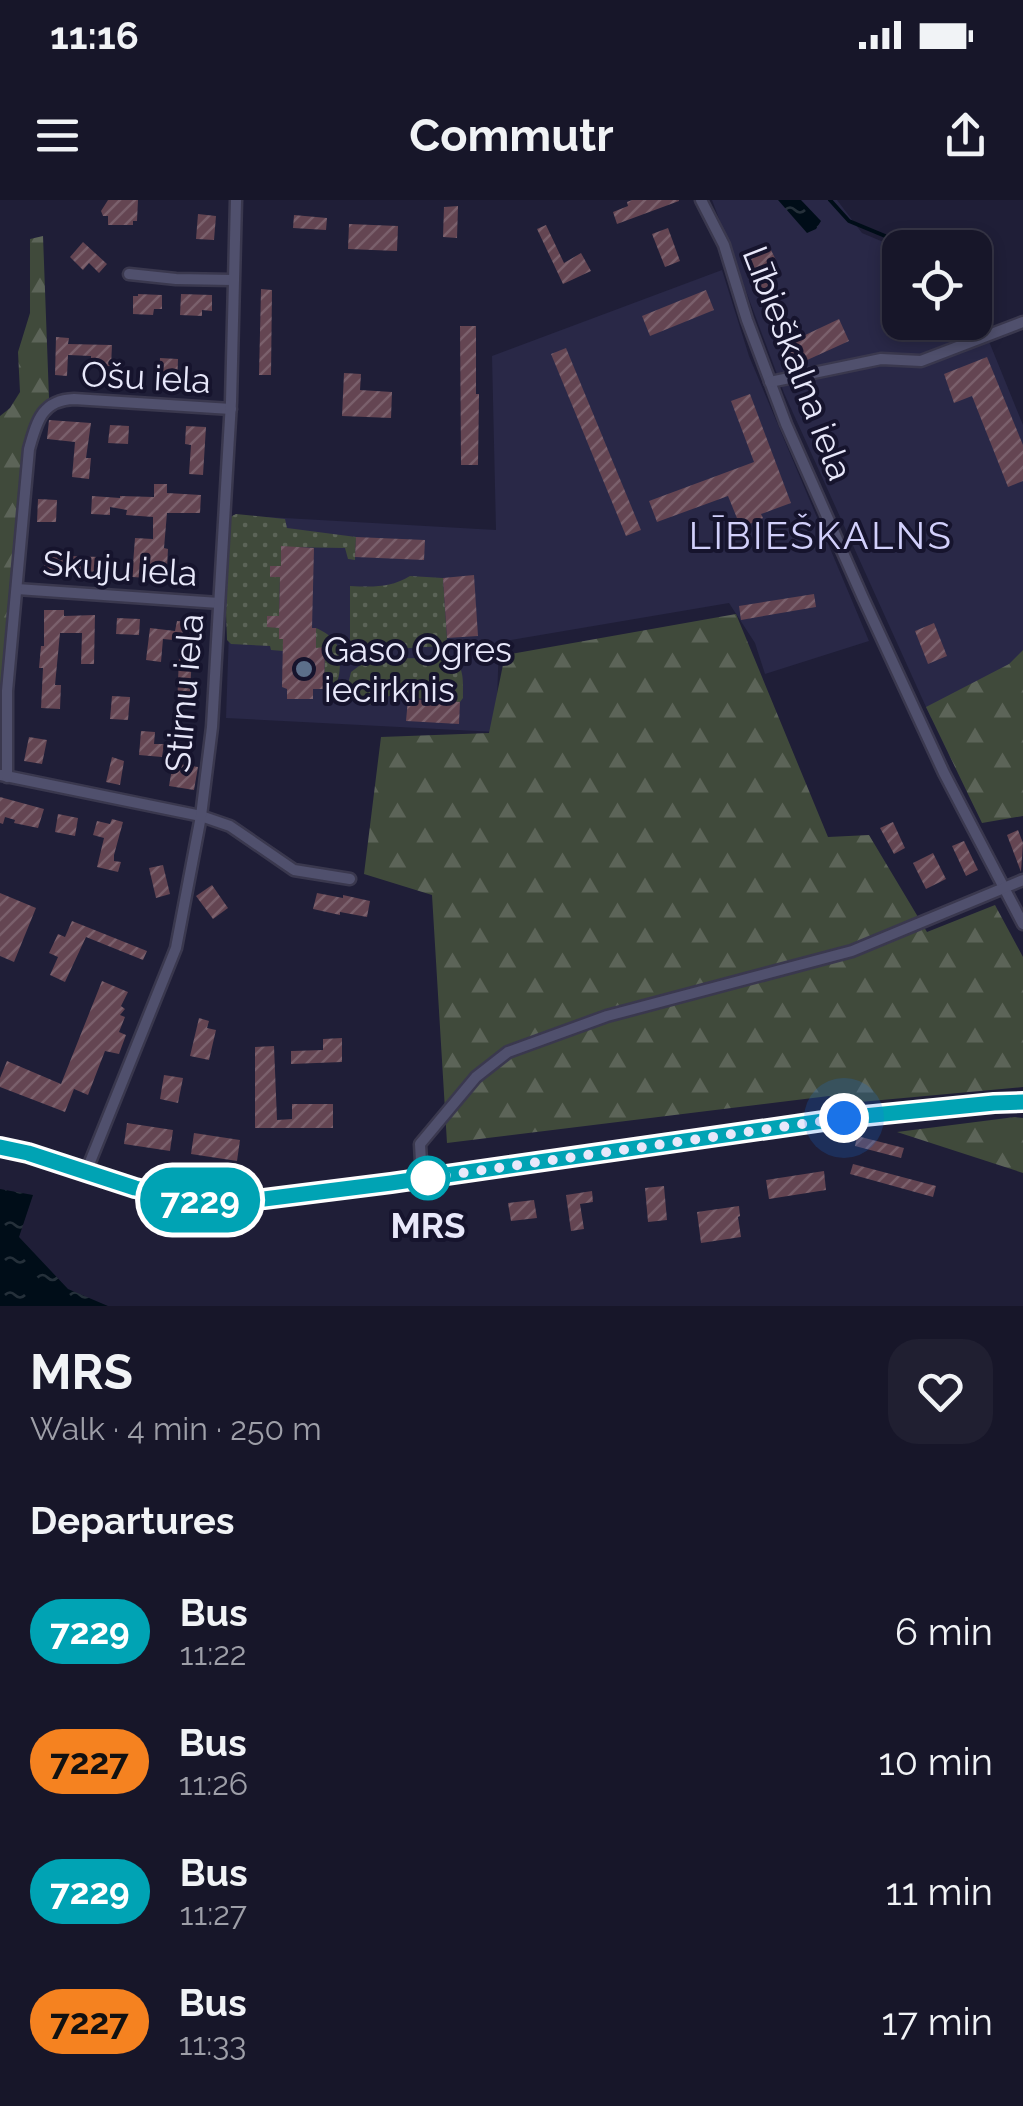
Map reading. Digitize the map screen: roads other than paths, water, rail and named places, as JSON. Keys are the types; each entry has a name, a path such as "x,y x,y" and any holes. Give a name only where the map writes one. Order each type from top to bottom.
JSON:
{"main road":[{"path":"0,1147 135,1188 192,1200 230,1201 425,1178 844,1118 1023,1102"}],"street":[{"name":"Stirnu iela","path":"86,1172 176,948 200,816 212,727 231,409 236,200"},
{"name":"Lībieškalna iela","path":"700,200 724,244 770,382 856,580 944,774 1023,924"},
{"path":"129,274 233,280"},
{"path":"770,382 881,359 921,361 1023,322"},
{"name":"Ošu iela","path":"17,589 29,449 47,406 74,398 231,409"},
{"path":"17,589 6,691 3,776 200,816 230,826 294,870 350,879"},
{"name":"Skuju iela","path":"17,589 219,603"},
{"path":"425,1178 420,1144 476,1078 508,1052 607,1016 852,951 1023,880"}],"water":[{"path":"778,200 801,200 821,221 807,233"},
{"path":"0,1189 33,1195 19,1237 68,1289 108,1306 0,1306"}],"waterway":[{"path":"830,200 849,221 882,235"}],"place":[{"name":"Gaso Ogres iecirknis","path":"304,669"},
{"name":"MRS","path":"428,1178"}],"district":[{"name":"LĪBIEŠKALNS","path":"821,535"}]}
